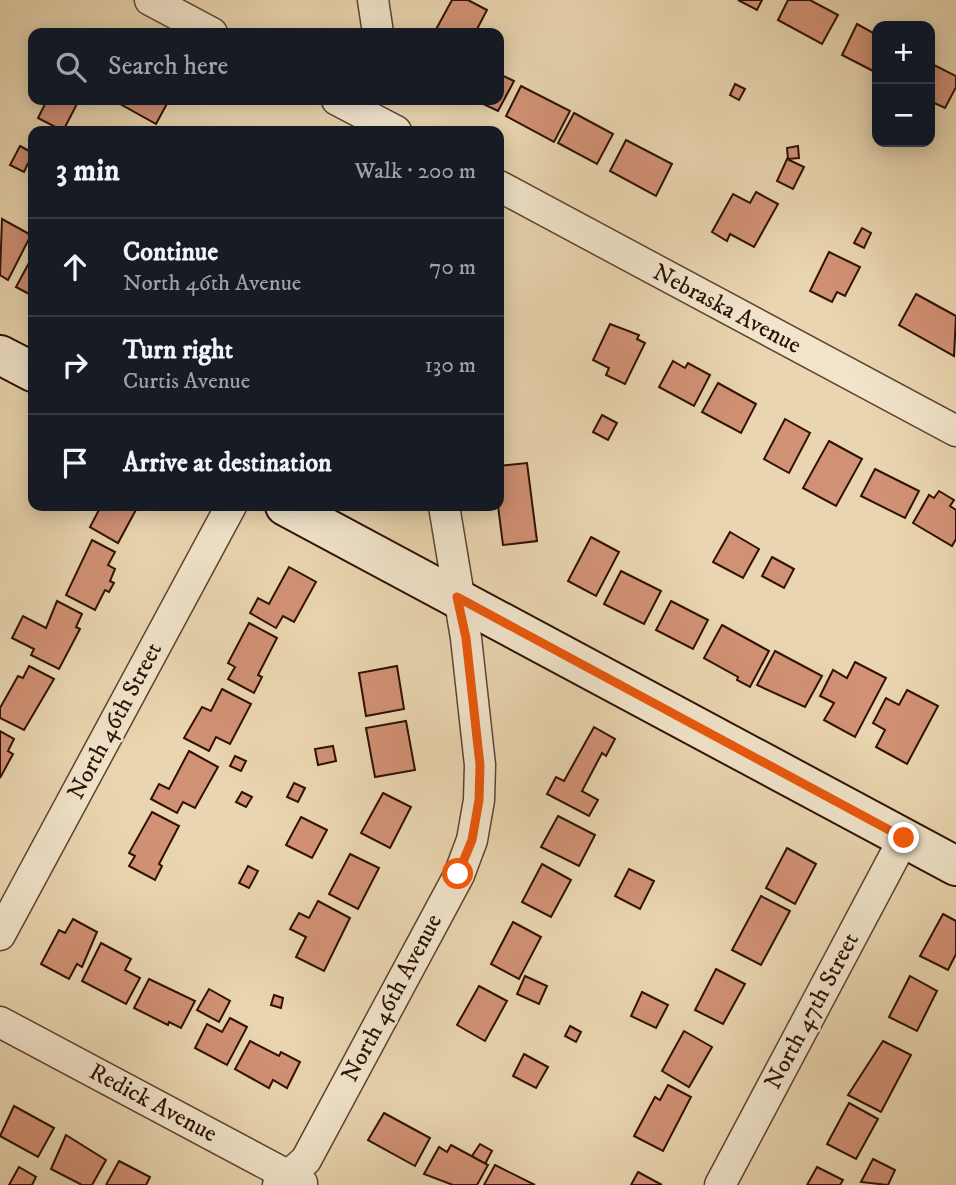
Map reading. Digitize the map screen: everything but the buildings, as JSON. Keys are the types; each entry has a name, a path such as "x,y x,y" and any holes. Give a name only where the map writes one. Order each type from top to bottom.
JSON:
{"street":[{"path":"150,0 203,28"},
{"path":"373,0 377,28"},
{"path":"346,105 386,126"},
{"path":"389,105 392,126"},
{"name":"Nebraska Avenue","path":"504,189 956,431"},
{"path":"0,355 28,369"},
{"name":"North 46th Street","path":"0,935 228,511"},
{"path":"294,511 956,866"},
{"name":"North 46th Avenue","path":"291,1182 306,1160 458,874 472,840 479,800 480,765 466,638 445,511"},
{"name":"North 47th Street","path":"720,1185 904,838"},
{"name":"Redick Avenue","path":"0,1022 291,1182"}],"route":[{"path":"458,874 472,840 479,800 480,765 466,638 457,597 904,838"}]}
